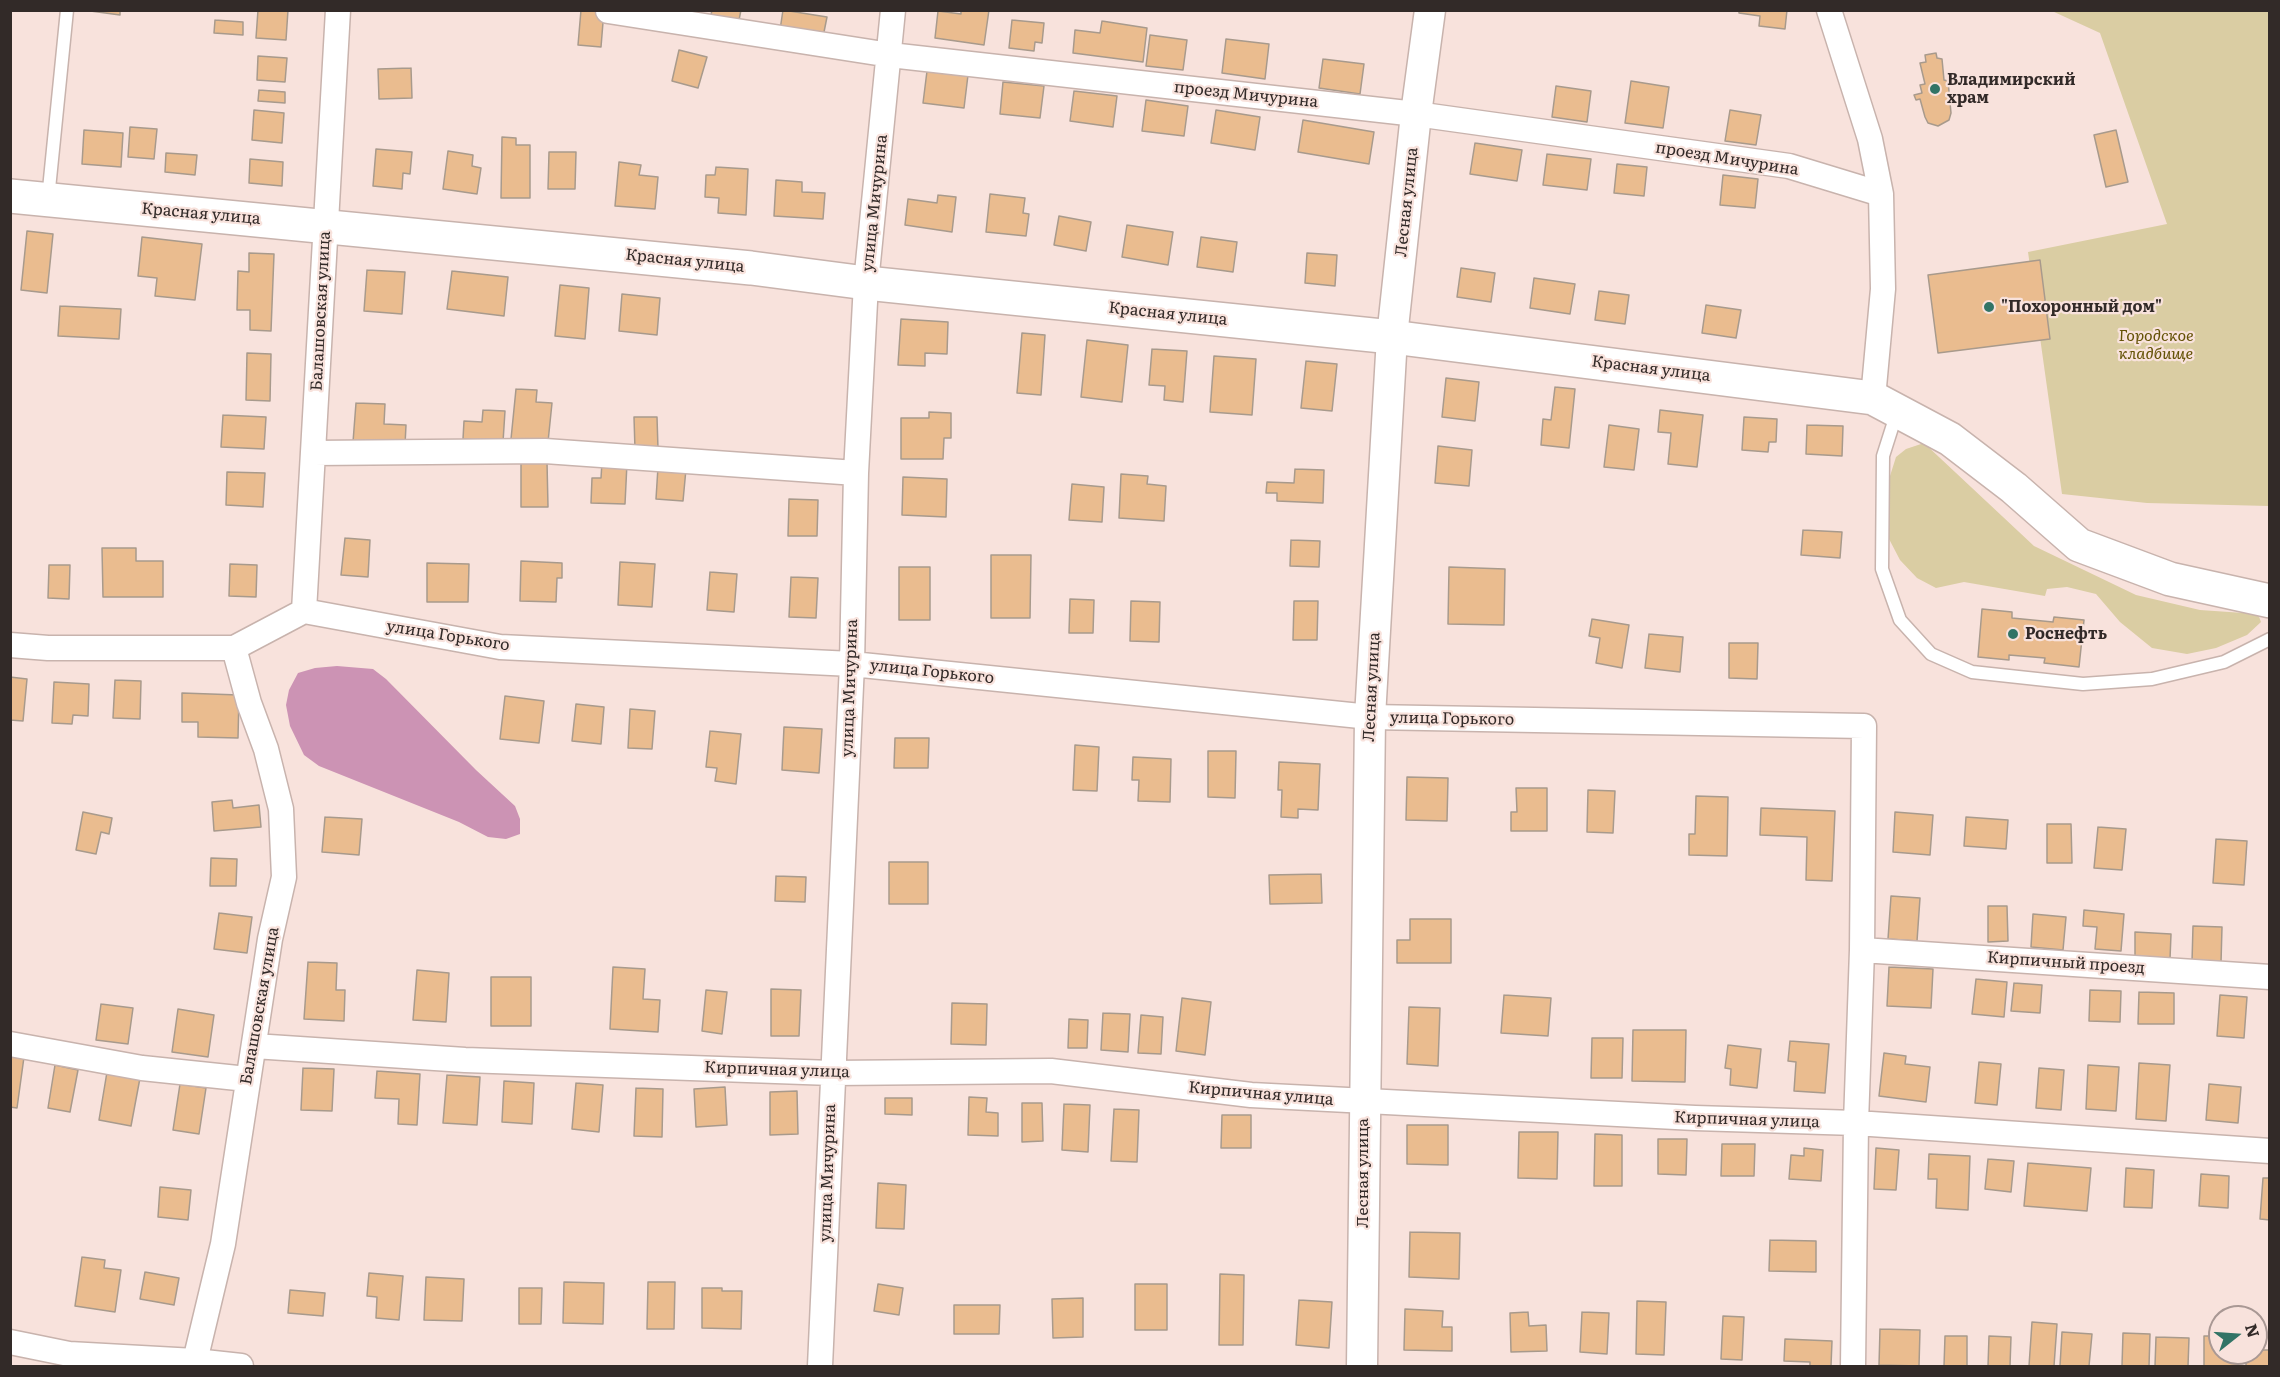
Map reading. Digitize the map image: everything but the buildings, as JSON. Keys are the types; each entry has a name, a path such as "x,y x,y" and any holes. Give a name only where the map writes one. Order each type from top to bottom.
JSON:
{"main road":[{"name":"Красная улица","path":"10,196 751,268 866,283 1392,337 1885,404 1950,439 2014,488 2079,545 2170,579 2270,602"}],"street":[{"name":"Балашовская улица","path":"304,612 338,10"},
{"name":"улица Мичурина","path":"820,1366 852,664 856,473 866,283 893,10"},
{"name":"Лесная улица","path":"1362,1366 1370,717 1392,337 1416,114 1430,10"},
{"path":"1828,10 1870,139 1881,194 1885,404"},
{"name":"проезд Мичурина","path":"608,11 890,55 1416,114 1789,166 1881,194"},
{"path":"313,453 545,451 856,473"},
{"path":"10,645 48,648 234,648 304,612"},
{"name":"улица Горького","path":"304,612 500,647 852,664 1370,717 1864,726 1862,950"},
{"name":"Балашовская улица","path":"195,1364 223,1244 270,939 284,877 280,809 266,749 249,703 234,648"},
{"path":"1853,1366 1856,1123 1862,950"},
{"name":"Кирпичный проезд","path":"1862,950 2270,977"},
{"path":"10,1044 142,1068 247,1079"},
{"name":"Кирпичная улица","path":"254,1047 465,1060 832,1073 1051,1071 1251,1095 1695,1118 1856,1123 2270,1151"},
{"path":"10,1342 69,1354 241,1366"}],"lane":[{"path":"48,200 67,10"},
{"path":"1885,404 1882,569 1900,620 1931,654 1972,672 2083,684 2152,679 2224,662 2270,639"}],"green space":[{"name":"Городское кладбище","path":"2052,11 2269,11 2269,506 2147,503 2062,494 2028,252 2167,224 2100,33"},
{"path":"1924,443 2034,546 2136,595 2200,610 2258,614 2261,622 2247,635 2216,648 2187,654 2152,648 2120,622 2096,594 2067,587 2047,589 2045,596 1964,582 1936,588 1917,578 1900,560 1888,537 1890,476 1896,457 1906,449"}],"shaded area":[{"path":"337,666 373,669 386,679 515,806 520,819 520,834 506,839 488,837 459,822 319,766 304,755 290,726 286,705 289,690 298,673 315,668"}],"place":[{"name":"Владимирский храм","path":"1935,89"},
{"name":"\"Похоронный дом\"","path":"1989,307"},
{"name":"Роснефть","path":"2013,634"}]}
